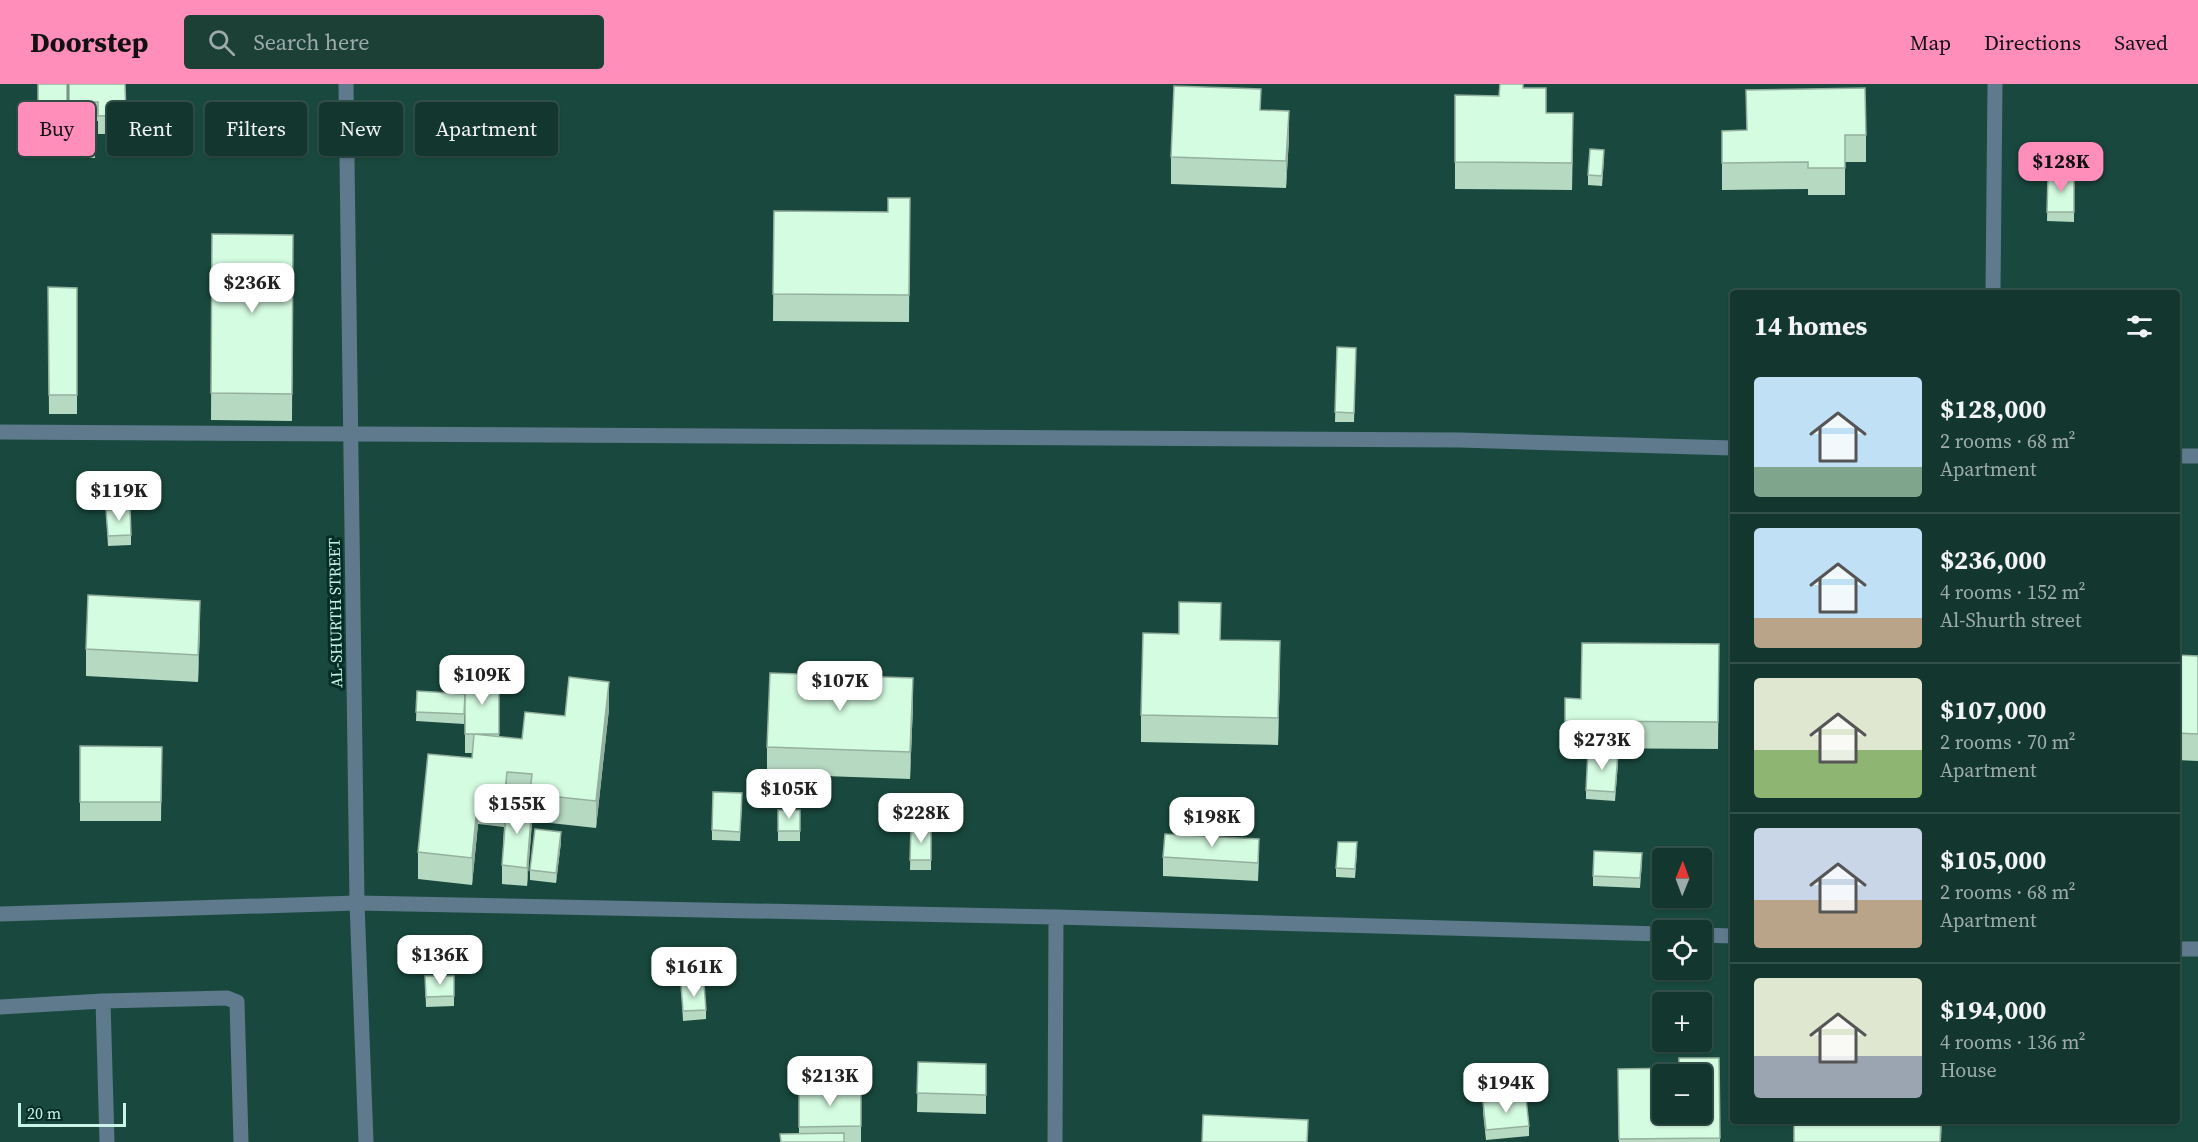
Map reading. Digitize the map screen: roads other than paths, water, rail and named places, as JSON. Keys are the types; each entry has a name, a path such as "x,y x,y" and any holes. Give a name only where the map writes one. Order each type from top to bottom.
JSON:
{"street":[{"name":"AL-SHURTH STREET","path":"346,84 357,903 366,1142"},
{"path":"1993,290 1995,84"},
{"path":"0,432 1460,440 1730,448"},
{"path":"2180,456 2198,456"},
{"path":"0,914 357,903 1056,916 1652,934"},
{"path":"1055,1142 1056,916"},
{"path":"1712,935 1730,936"},
{"path":"2180,949 2198,949"},
{"path":"0,1007 103,1001 227,998 237,1002 241,1142"},
{"path":"103,1001 107,1142"}]}
